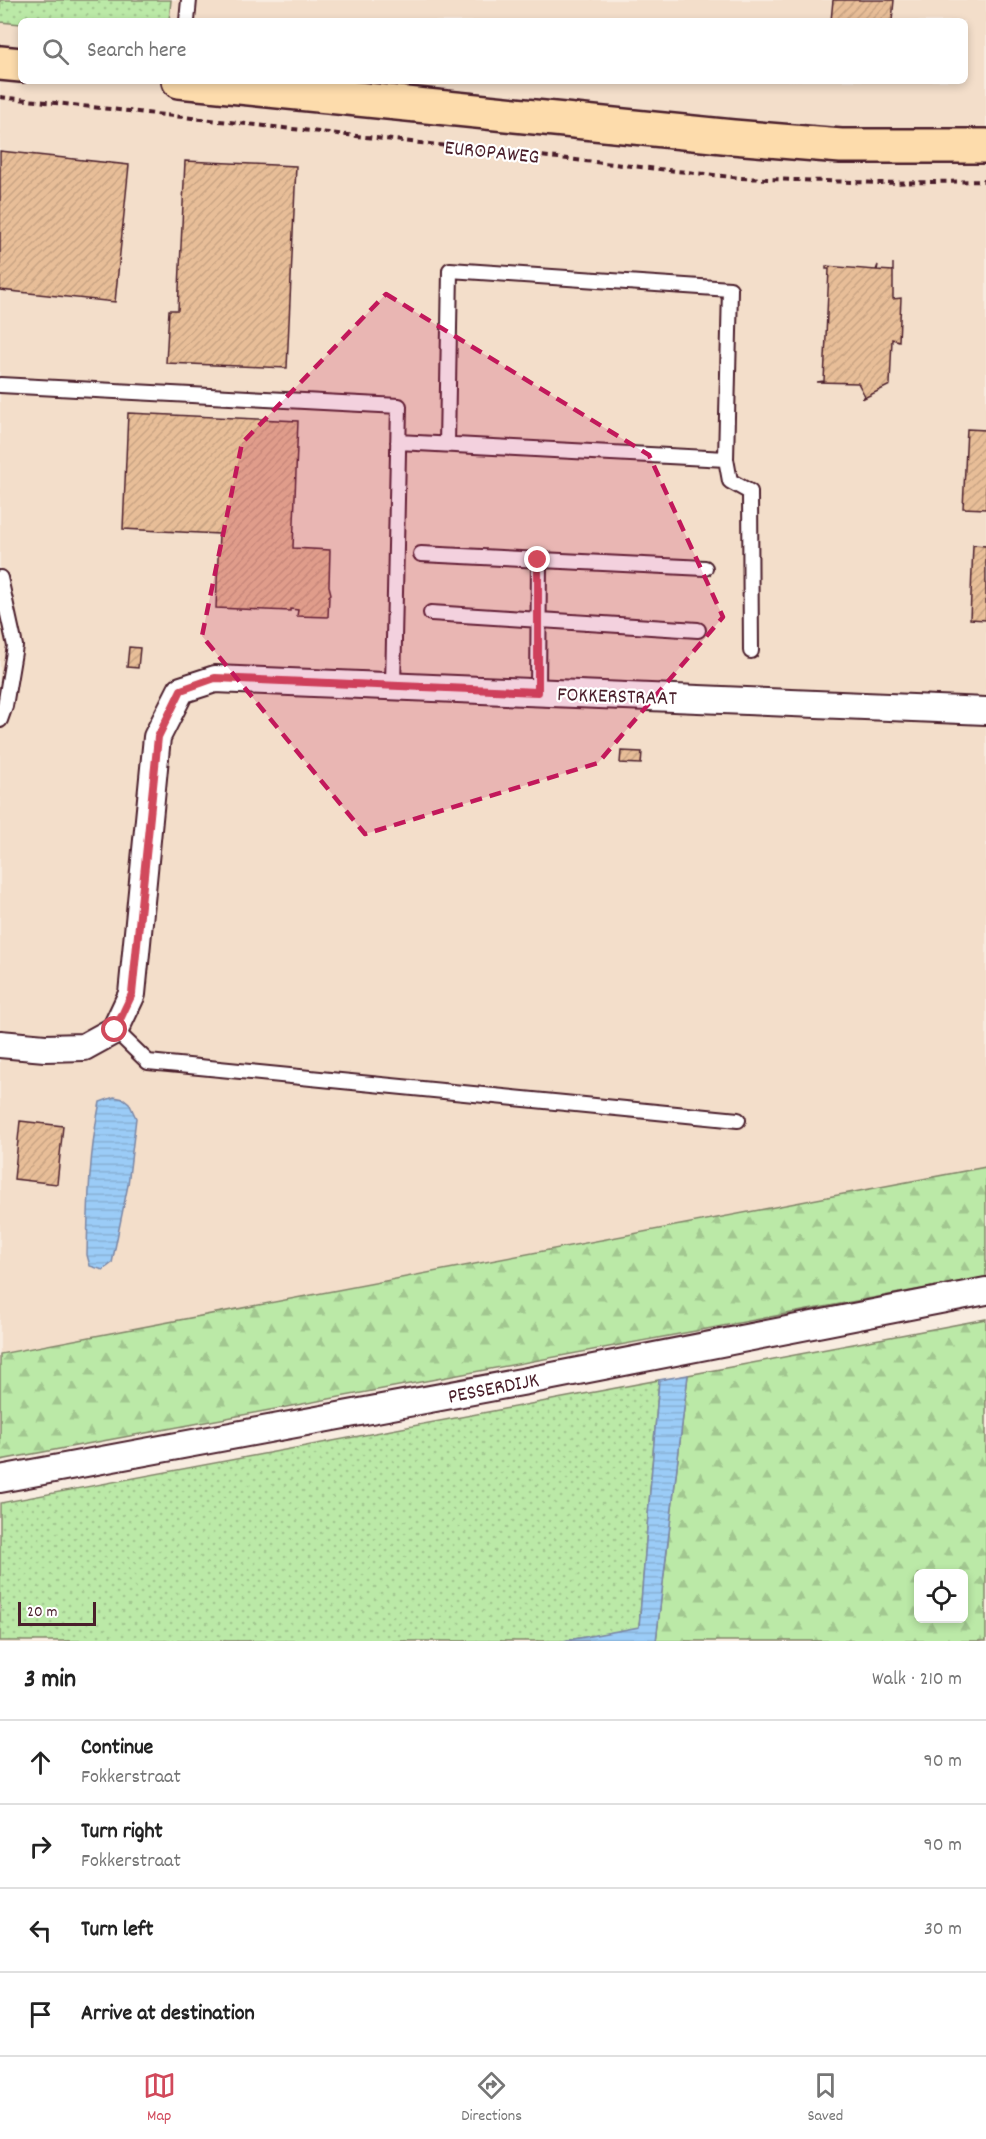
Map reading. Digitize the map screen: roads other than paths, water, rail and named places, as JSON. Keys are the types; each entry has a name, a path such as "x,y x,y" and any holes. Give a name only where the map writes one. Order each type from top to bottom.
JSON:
{"main road":[{"path":"0,63 18,65"},
{"name":"EUROPAWEG","path":"210,84 711,135 842,146 986,146"}],"street":[{"name":"FOKKERSTRAAT","path":"115,1030 132,994 158,737 181,690 215,678 986,711"},
{"path":"0,1044 45,1048 84,1047 115,1030"},
{"name":"PESSERDIJK","path":"0,1479 539,1379 986,1291"}],"lane":[{"path":"187,18 189,0"},
{"path":"447,444 450,270 730,289 726,459 730,481 750,492 752,651"},
{"path":"0,385 399,406 393,686"},
{"path":"398,442 726,459"},
{"path":"421,554 705,568"},
{"path":"538,560 538,692"},
{"path":"0,578 15,646 5,706 0,720"},
{"path":"431,613 698,630"},
{"path":"115,1030 148,1062 738,1120"}],"water":[{"path":"114,1097 124,1099 129,1103 136,1118 128,1185 112,1263 103,1270 90,1266 87,1255 90,1178 93,1140 100,1102"},
{"path":"688,1375 656,1641 563,1641 639,1627 659,1380"}]}
